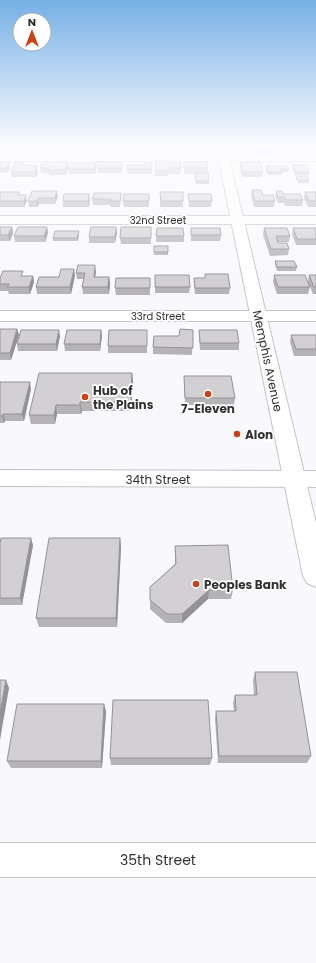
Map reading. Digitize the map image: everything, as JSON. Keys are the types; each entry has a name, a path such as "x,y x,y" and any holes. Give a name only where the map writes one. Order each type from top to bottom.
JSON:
{"street":[{"name":"Memphis Avenue","path":"232,191 316,576"},
{"name":"32nd Street","path":"0,220 316,220"},
{"name":"33rd Street","path":"0,316 316,316"},
{"name":"34th Street","path":"0,478 316,479"},
{"name":"35th Street","path":"0,860 316,860"}],"building":[{"path":"32,191 57,191 55,198 38,198 37,201 28,201"},
{"path":"252,191 261,191 263,195 273,195 275,201 255,201"},
{"path":"276,191 282,191 283,194 300,194 303,200 286,200 284,197 278,197"},
{"path":"0,192 19,192 18,195 26,195 24,201 0,201"},
{"path":"160,192 183,192 183,201 161,201"},
{"path":"305,192 316,192 316,201 309,201"},
{"path":"94,193 121,193 120,201 110,201 111,199 92,199"},
{"path":"64,194 89,194 88,201 63,201"},
{"path":"124,194 149,194 149,201 123,201"},
{"path":"188,194 211,194 212,201 189,201"},
{"path":"0,227 12,227 8,235 0,235"},
{"path":"18,227 47,227 44,236 14,236"},
{"path":"91,227 116,227 115,237 89,237"},
{"path":"121,227 151,227 151,238 120,238"},
{"path":"157,228 183,228 184,236 156,236"},
{"path":"191,228 220,228 221,235 191,235"},
{"path":"264,228 287,228 290,236 276,236 278,243 287,243 289,249 271,249"},
{"path":"293,228 316,228 316,239 297,239"},
{"path":"55,231 79,231 77,238 53,238"},
{"path":"154,246 168,246 168,252 154,252"},
{"path":"275,261 294,261 297,267 277,267"},
{"path":"78,265 95,265 94,277 109,277 108,287 82,287 85,273 76,273"},
{"path":"61,269 74,269 70,287 36,287 39,277 59,277"},
{"path":"3,271 23,271 21,276 33,276 29,287 7,287 9,284 0,284 0,278"},
{"path":"205,274 228,274 230,288 195,288 194,278 205,278"},
{"path":"155,275 189,275 190,287 155,287"},
{"path":"274,275 305,275 310,287 278,287"},
{"path":"309,275 316,275 316,287 314,287"},
{"path":"116,278 150,278 150,288 115,288"},
{"path":"0,329 17,329 10,353 0,353"},
{"path":"180,329 193,330 193,348 153,347 154,336 179,336"},
{"path":"21,330 59,330 56,344 17,344"},
{"path":"67,330 101,330 100,344 64,344"},
{"path":"109,330 147,330 147,346 108,346"},
{"path":"199,330 237,330 239,343 200,343"},
{"path":"291,335 316,335 316,349 296,349"},
{"name":"Hub of the Plains","path":"39,373 132,373 131,402 80,402 80,405 56,405 54,415 29,415"},
{"name":"7-Eleven","path":"184,376 231,376 235,398 185,398"},
{"path":"0,382 30,382 22,414 3,414 0,416"},
{"path":"1,538 31,538 20,598 0,598"},
{"path":"49,538 120,538 116,618 36,618"},
{"name":"Peoples Bank","path":"228,545 233,590 209,590 182,614 167,614 150,600 150,587 176,564 175,546"},
{"path":"255,672 297,672 311,756 219,756 216,711 236,711 235,695 257,695"},
{"path":"0,680 6,680 0,713"},
{"path":"113,700 208,700 212,758 110,758"},
{"path":"17,704 104,704 101,761 7,761"}],"place":[{"name":"7-Eleven","path":"208,394"},
{"name":"Hub of the Plains","path":"85,397"},
{"name":"Alon","path":"237,434"},
{"name":"Peoples Bank","path":"196,584"}]}
